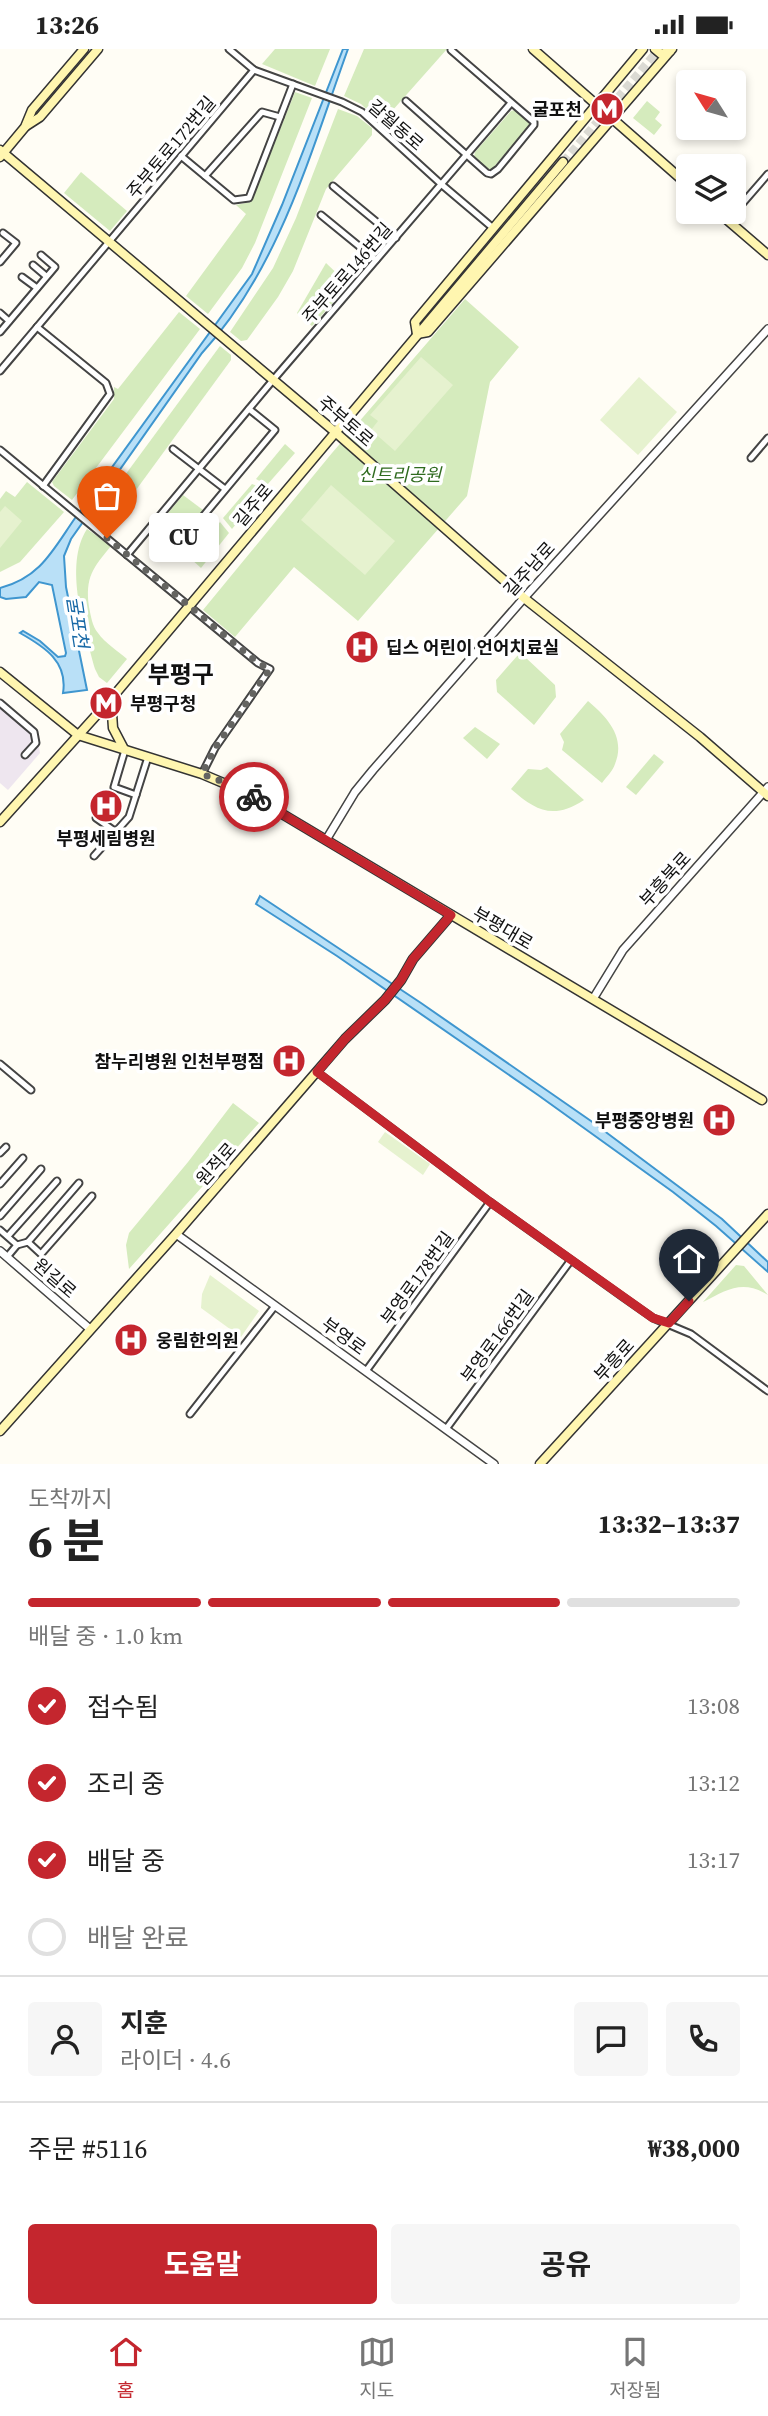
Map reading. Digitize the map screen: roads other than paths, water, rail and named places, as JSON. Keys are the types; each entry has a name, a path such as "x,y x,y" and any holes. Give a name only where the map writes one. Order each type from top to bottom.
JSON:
{"main road":[{"path":"25,127 32,110 85,49"},
{"path":"1,153 25,127 40,117 98,49"},
{"path":"533,49 676,174"},
{"name":"길주로","path":"417,334 415,322 643,49"},
{"path":"654,49 661,54 671,50"},
{"name":"길주로","path":"417,334 428,332 671,50"},
{"path":"558,153 569,152 573,157 573,164"},
{"name":"주부토로","path":"1,153 334,431 524,599 766,792"},
{"name":"길주로","path":"0,822 111,699 563,162"},
{"path":"733,224 768,255"},
{"name":"부평대로","path":"0,671 78,735 202,774 247,793 765,1101"},
{"path":"111,699 113,728 125,750"},
{"name":"원적로","path":"0,1430 176,1234 345,1039 385,1000 413,959 451,915"},
{"name":"부흥로","path":"540,1464 768,1215"}],"street":[{"name":"갈월동로","path":"229,49 254,70 362,112 493,228"},
{"path":"406,101 487,173 491,174 498,169 534,125 531,119 451,50"},
{"name":"주부토로172번길","path":"0,371 254,70"},
{"path":"181,156 234,199 249,198 293,84"},
{"name":"주부토로146번길","path":"127,555 511,103"},
{"path":"205,176 262,112 280,117"},
{"path":"746,199 768,174"},
{"path":"333,186 396,237"},
{"path":"321,215 376,260"},
{"path":"0,262 16,243 3,233"},
{"path":"0,250 6,255"},
{"path":"0,332 55,267 41,255"},
{"path":"33,265 46,276"},
{"path":"22,277 37,288"},
{"path":"0,313 9,321"},
{"path":"37,327 106,383 110,394 43,486"},
{"name":"길주남로","path":"326,840 355,792 373,770 768,328"},
{"path":"149,529 175,550 275,430 250,409"},
{"path":"751,457 768,438"},
{"path":"173,449 225,489"},
{"path":"0,450 258,663 270,669 215,748 202,774"},
{"path":"0,703 34,733 36,743 25,755"},
{"path":"125,750 114,787 136,795"},
{"path":"94,856 129,817 148,757"},
{"name":"부흥북로","path":"593,999 623,950 766,792"},
{"path":"96,818 116,832"},
{"path":"0,1064 31,1090"},
{"path":"317,1072 571,1260 653,1318 691,1334 768,1391"},
{"path":"0,1153 6,1147"},
{"path":"0,1184 23,1158"},
{"path":"0,1216 41,1169"},
{"path":"8,1236 57,1181"},
{"path":"7,1257 17,1245 28,1242 79,1183"},
{"path":"28,1242 41,1254 92,1196"},
{"name":"부영로178번길","path":"366,1371 490,1202"},
{"path":"0,1230 17,1245"},
{"name":"부영로","path":"176,1234 494,1464"},
{"name":"원길로","path":"0,1251 90,1329"},
{"name":"부영로166번길","path":"446,1429 571,1260"},
{"path":"190,1414 275,1306"}],"water":[{"path":"343,49 348,49 290,209 252,285 71,539 64,556 66,587 87,690 63,693 62,673 53,657 20,633 23,631 40,641 58,657 65,656 52,585 39,582 26,597 6,599 0,597 0,588 25,578 51,553 252,274"},
{"path":"260,896 591,1121 722,1219 768,1262 768,1272 673,1192 337,956 256,904"}],"tunnel":[{"path":"563,162 659,49"}],"place":[{"name":"굴포천","path":"607,109"},
{"name":"CU","path":"107,538"},
{"name":"딥스 어린이 언어치료실","path":"362,647"},
{"name":"부평구청","path":"106,703"},
{"name":"부평세림병원","path":"106,806"},
{"name":"참누리병원 인천부평점","path":"289,1061"},
{"name":"부평중앙병원","path":"719,1120"},
{"name":"웅림한의원","path":"131,1340"}],"district":[{"name":"부평구","path":"181,674"}],"park label":[{"name":"신트리공원","path":"400,474"}]}
